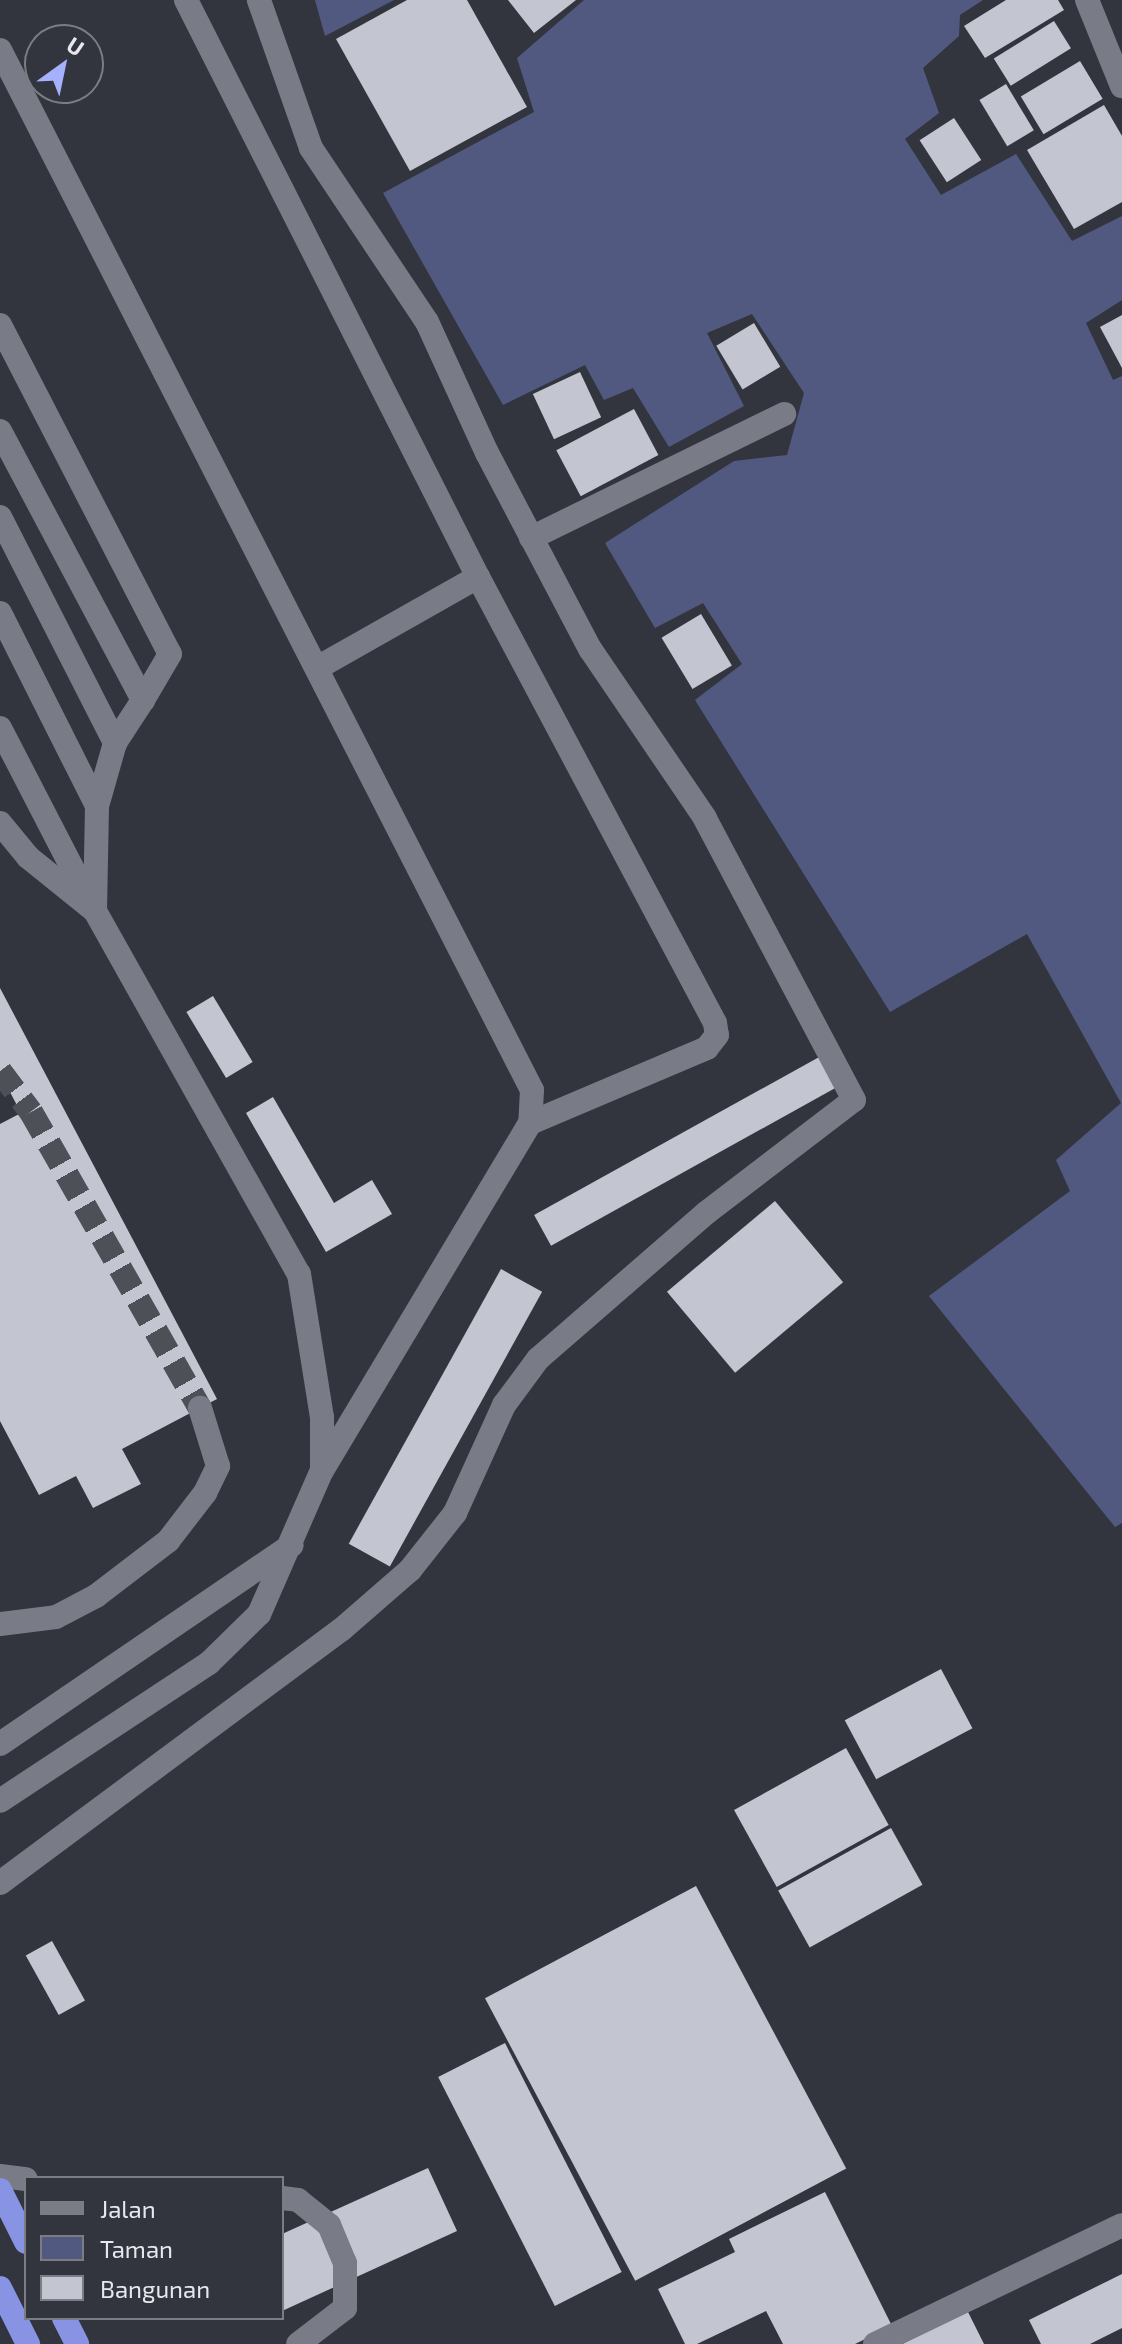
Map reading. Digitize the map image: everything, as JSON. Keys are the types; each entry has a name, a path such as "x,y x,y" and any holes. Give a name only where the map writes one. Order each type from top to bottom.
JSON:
{"highway":[{"path":"0,2190 24,2238"},
{"path":"0,2288 28,2344"},
{"path":"65,2320 77,2344"}],"street":[{"path":"186,0 478,577 717,1035 707,1048 530,1123"},
{"path":"0,1883 341,1630 410,1570 455,1513 504,1405 538,1359 706,1213 854,1100 740,878 615,692 531,538 427,322 311,148 259,0"},
{"path":"1087,0 1122,86"},
{"path":"0,50 522,1061 532,1090 530,1123 322,1470 294,1544 259,1614 209,1663 0,1801"},
{"path":"0,325 170,654 115,743 97,806 95,911"},
{"path":"531,538 784,414"},
{"path":"0,431 143,700"},
{"path":"0,517 115,743"},
{"path":"317,668 478,577"},
{"path":"0,613 97,806"},
{"path":"0,728 95,911 299,1274 320,1374 322,1470"},
{"path":"0,823 28,857 95,911"},
{"path":"0,1624 56,1617 96,1596 168,1541 205,1493 218,1466 200,1408"},
{"path":"0,1744 294,1544"},
{"path":"0,2176 24,2179"},
{"path":"284,2198 298,2200 329,2225 345,2263 345,2308 298,2344"},
{"path":"875,2344 1122,2225"}],"green space":[{"path":"315,0 394,0 325,36"},
{"path":"584,0 983,0 960,15 959,36 923,68 939,113 905,139 941,195 1016,154 1072,241 1122,216 1122,300 1086,323 1113,380 1122,376 1122,1523 1115,1527 929,1296 1070,1191 1056,1160 1121,1103 1027,934 890,1012 695,700 742,664 703,603 655,628 605,543 734,461 787,455 804,393 752,314 707,333 744,406 669,447 633,388 604,400 585,365 503,405 383,193 534,112 517,58"}],"building":[{"path":"407,0 467,0 527,107 410,171 336,39"},
{"path":"508,0 576,0 534,33"},
{"path":"1006,0 1058,0 1064,10 985,58 964,26"},
{"path":"1054,21 1071,48 1011,86 994,59"},
{"path":"1080,61 1103,99 1044,134 1021,97"},
{"path":"1006,84 1034,130 1007,146 979,100"},
{"path":"1104,105 1122,136 1122,202 1074,229 1027,150"},
{"path":"954,118 981,160 947,182 920,140"},
{"path":"1122,315 1122,368 1100,327"},
{"path":"754,323 780,367 743,389 716,346"},
{"path":"580,372 601,417 554,439 533,394"},
{"path":"634,409 658,455 581,496 556,450"},
{"path":"701,614 732,665 692,689 662,638"},
{"path":"0,988 217,1399 122,1449 141,1484 93,1508 76,1476 39,1495 0,1421 0,1124 21,1113 0,1073"},
{"path":"213,996 253,1062 226,1078 186,1012"},
{"path":"821,1056 838,1087 551,1246 534,1215"},
{"path":"273,1097 334,1203 372,1180 392,1214 326,1252 246,1113"},
{"path":"775,1201 843,1282 735,1373 667,1292"},
{"path":"501,1269 542,1292 390,1566 349,1544"},
{"path":"941,1669 972,1728 876,1779 845,1720"},
{"path":"846,1748 889,1825 777,1887 734,1810"},
{"path":"891,1828 923,1885 810,1947 778,1891"},
{"path":"696,1886 846,2169 635,2281 485,1998"},
{"path":"52,1941 85,2000 59,2015 26,1956"},
{"path":"505,2043 622,2272 555,2306 438,2077"},
{"path":"428,2168 457,2231 284,2310 284,2233"},
{"path":"825,2192 892,2326 855,2344 783,2344 766,2311 697,2344 685,2344 658,2289 735,2252 729,2239"},
{"path":"1122,2274 1122,2328 1090,2344 1041,2344 1029,2320"},
{"path":"968,2312 984,2344 902,2344"}],"tunnel":[{"path":"0,1071 31,1112 200,1408"}]}
